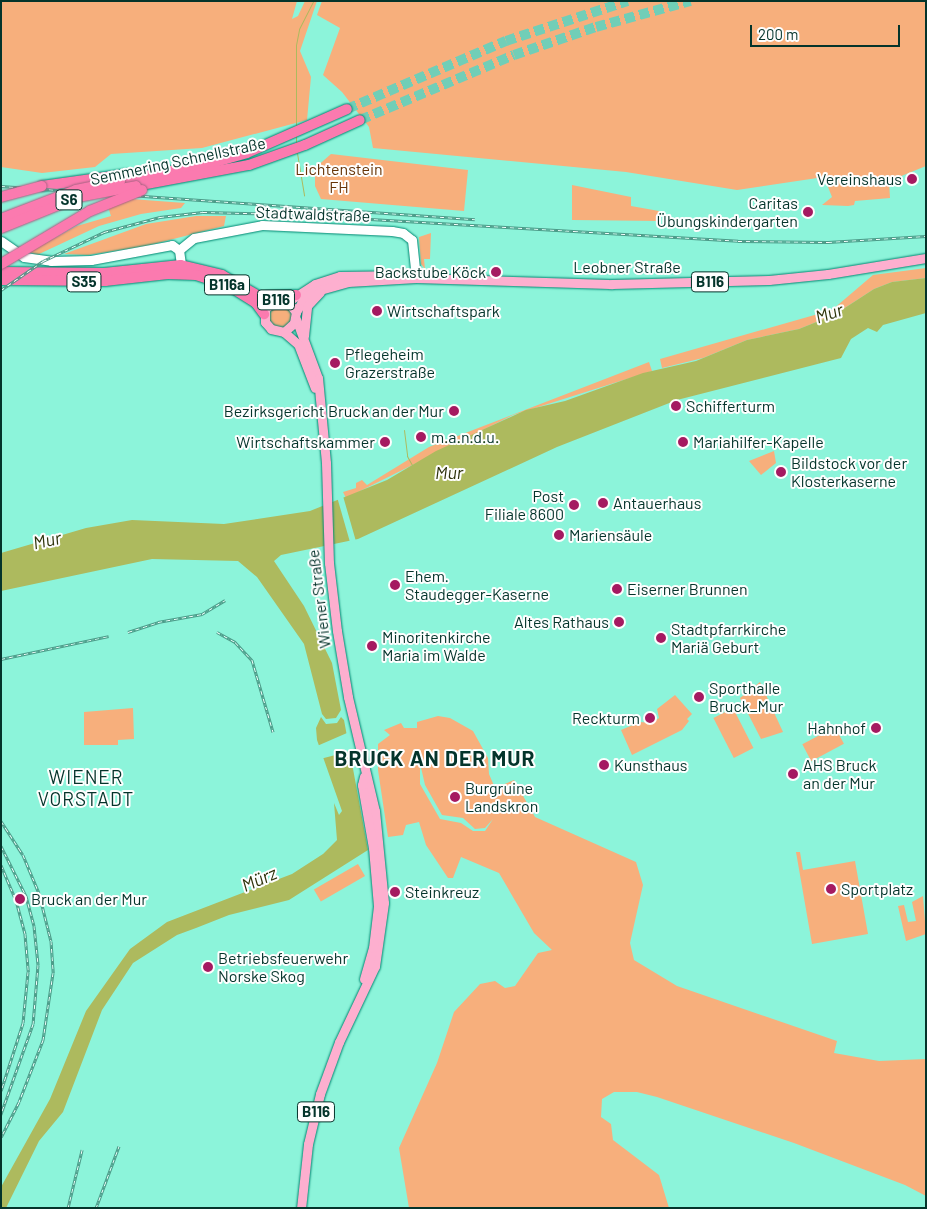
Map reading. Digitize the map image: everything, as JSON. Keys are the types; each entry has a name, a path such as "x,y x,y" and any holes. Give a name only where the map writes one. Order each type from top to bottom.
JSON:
{"highway":[{"name":"Semmering Schnellstraße","path":"1,219 76,190 119,178 142,184 277,143 347,109"},
{"name":"Semmering Schnellstraße","path":"1,228 78,198 276,157 360,120"},
{"path":"1,196 119,178"},
{"path":"1,265 90,211 142,184"},
{"path":"1,265 36,274"},
{"path":"1,272 36,274 181,270"},
{"name":"S35","path":"1,282 105,281 181,270"},
{"name":"B116a","path":"181,270 222,275 259,296 276,300"},
{"name":"B116a","path":"181,270 229,286 256,302 264,314"},
{"path":"259,296 292,298"}],"main road":[{"name":"Leobner Straße","path":"284,332 292,327 307,296 335,284 416,278 612,284 712,282 814,276 926,258"},
{"name":"Leobner Straße","path":"292,298 315,284 340,276 400,274 416,278"},
{"path":"304,339 307,306 318,293 335,284"},
{"name":"B116","path":"284,332 275,331 267,326 264,314 268,305 276,300 292,298 296,316"},
{"path":"296,316 318,378 322,417"},
{"path":"284,332 292,336 302,350 322,417"},
{"name":"Wiener Straße","path":"301,1208 308,1144 320,1094 349,1021 375,966 383,920 375,811 364,776 348,697 328,559 322,417"}],"street":[{"name":"Stadtwaldstraße","path":"178,250 194,238 262,225 392,231 403,233 412,240 416,278"},
{"path":"1,241 12,250 35,260 91,260 167,245 178,250 181,270"}],"green space":[{"path":"1,1 297,1 292,19 298,16 305,1 317,1 300,51 311,77 307,120 202,148 111,154 95,167 42,173 1,167"},
{"path":"322,1 926,1 926,166 889,181 890,198 855,201 854,205 848,206 822,205 832,197 824,177 737,190 626,172 373,148 369,127 342,92 323,75 340,28 317,15"},
{"name":"Lichtenstein FH","path":"331,154 468,170 464,211 321,199 315,186 315,168"},
{"path":"572,185 631,197 631,206 659,211 659,221 572,220"},
{"path":"131,199 185,203 181,208 141,214 99,226 37,255 29,252 77,226 111,216 108,207"},
{"path":"196,216 226,216 224,226 146,246 88,255 64,254 146,224"},
{"path":"431,233 430,259 424,259 425,269 421,264 419,237"},
{"path":"926,268 926,278 892,282 874,289 834,315 799,329 747,340 703,358 662,368 660,359 832,310 873,275"},
{"path":"280,304 288,308 292,316 288,324 280,328 272,324 268,316 272,308"},
{"path":"649,362 652,371 513,415 346,498 343,492 356,488 356,483 362,480 367,485 429,447"},
{"path":"774,451 776,463 761,475 749,461"},
{"path":"760,682 783,732 761,739 740,698"},
{"path":"675,695 692,714 687,719 689,721 682,730 632,755 621,730 640,722 652,723 659,718 657,709"},
{"path":"133,708 134,739 118,740 118,745 84,745 84,712"},
{"path":"733,708 753,748 734,758 713,718"},
{"path":"438,716 450,718 473,731 488,758 489,774 495,788 514,780 535,817 636,862 643,885 630,943 634,960 677,986 837,1041 834,1053 879,1061 926,1059 926,1196 905,1185 794,1143 657,1097 637,1092 614,1092 602,1099 601,1117 611,1124 613,1140 659,1175 669,1208 409,1208 399,1148 437,1063 454,1012 480,984 495,981 505,988 515,986 538,953 552,950 534,933 499,873 461,857 453,878 448,878 426,845 419,822 406,825 403,835 388,837 378,770 378,744 390,735 384,730 401,723 404,728 417,728 417,722","holes":["420,763 425,785 442,815 463,818 475,829 485,828 493,819 485,831 473,831 461,823 440,819 420,784"]},
{"path":"835,727 844,744 811,761 802,744"},
{"name":"Sportplatz","path":"796,852 800,852 803,870 855,861 868,934 812,944"},
{"path":"358,864 365,876 321,902 314,889"},
{"path":"923,896 926,934 906,941 898,906 904,905 908,922 916,921 912,902"}],"water":[{"name":"Mur","path":"926,278 926,313 883,325 877,332 868,328 851,339 841,358 677,400 557,447 358,539 281,555 274,561 304,606 332,663 341,710 336,718 326,719 322,714 304,644 257,577 238,561 152,559 1,591 1,553 86,528 132,520 224,524 310,511 387,480 436,451 526,410 565,401 643,373 696,361 747,340 799,329 834,315 874,289 892,282"},
{"name":"Mürz","path":"321,717 326,724 337,723 341,717 344,720 368,850 289,900 229,915 177,935 133,963 102,1010 63,1112 39,1141 6,1208 1,1208 1,1187 50,1099 86,1011 130,949 167,922 292,874 323,854 337,840 334,803 339,815 342,811 317,740 316,728"}],"pier":[{"path":"343,496 356,542 350,544 337,498"},
{"path":"347,733 351,751 320,759 317,746"}],"waterway":[{"path":"296,127 296,45 299,29 313,1"},
{"path":"296,136 296,144"},
{"path":"297,153 304,195"},
{"path":"404,430 407,456 412,465"}],"tunnel":[{"path":"347,109 506,41 628,1"},
{"path":"360,120 514,55 596,27 690,1"}],"railway":[{"path":"1,186 475,219"},
{"path":"1,290 43,261 104,232 160,217 203,212 286,214 738,241 828,242 926,236"},
{"path":"128,632 158,622 202,614 225,600"},
{"path":"217,632 235,642 252,660 273,732"},
{"path":"1,659 109,636"},
{"path":"1,821 23,855 39,893 51,941 53,973 43,1040 19,1102 1,1137"},
{"path":"1,846 26,896 34,926 38,965 33,1024 1,1114"},
{"path":"1,865 16,900 25,934 28,972 23,1023 1,1091"},
{"path":"96,1208 119,1146"},
{"path":"68,1208 82,1150"}],"place":[{"name":"Vereinshaus","path":"912,179"},
{"name":"Caritas Übungskindergarten","path":"808,212"},
{"name":"Backstube Köck","path":"496,272"},
{"name":"Wirtschaftspark","path":"377,311"},
{"name":"Pflegeheim Grazerstraße","path":"335,363"},
{"name":"Schifferturm","path":"676,406"},
{"name":"Bezirksgericht Bruck an der Mur","path":"454,411"},
{"name":"m.a.n.d.u.","path":"421,437"},
{"name":"Wirtschaftskammer","path":"385,442"},
{"name":"Mariahilfer-Kapelle","path":"683,442"},
{"name":"Bildstock vor der Klosterkaserne","path":"781,472"},
{"name":"Antauerhaus","path":"603,503"},
{"name":"Post Filiale 8600","path":"574,505"},
{"name":"Mariensäule","path":"559,535"},
{"name":"Ehem. Staudegger-Kaserne","path":"395,585"},
{"name":"Eiserner Brunnen","path":"617,589"},
{"name":"Altes Rathaus","path":"619,622"},
{"name":"Stadtpfarrkirche Mariä Geburt","path":"661,638"},
{"name":"Minoritenkirche Maria im Walde","path":"372,646"},
{"name":"Sporthalle Bruck_Mur","path":"699,697"},
{"name":"Reckturm","path":"650,718"},
{"name":"Hahnhof","path":"876,728"},
{"name":"Kunsthaus","path":"604,765"},
{"name":"AHS Bruck an der Mur","path":"793,774"},
{"name":"Burgruine Landskron","path":"455,797"},
{"name":"Sportplatz","path":"831,889"},
{"name":"Steinkreuz","path":"395,892"},
{"name":"Bruck an der Mur","path":"20,899"},
{"name":"Betriebsfeuerwehr Norske Skog","path":"208,967"}],"district":[{"name":"BRUCK AN DER MUR","path":"435,758"},
{"name":"WIENER VORSTADT","path":"86,788"}]}
